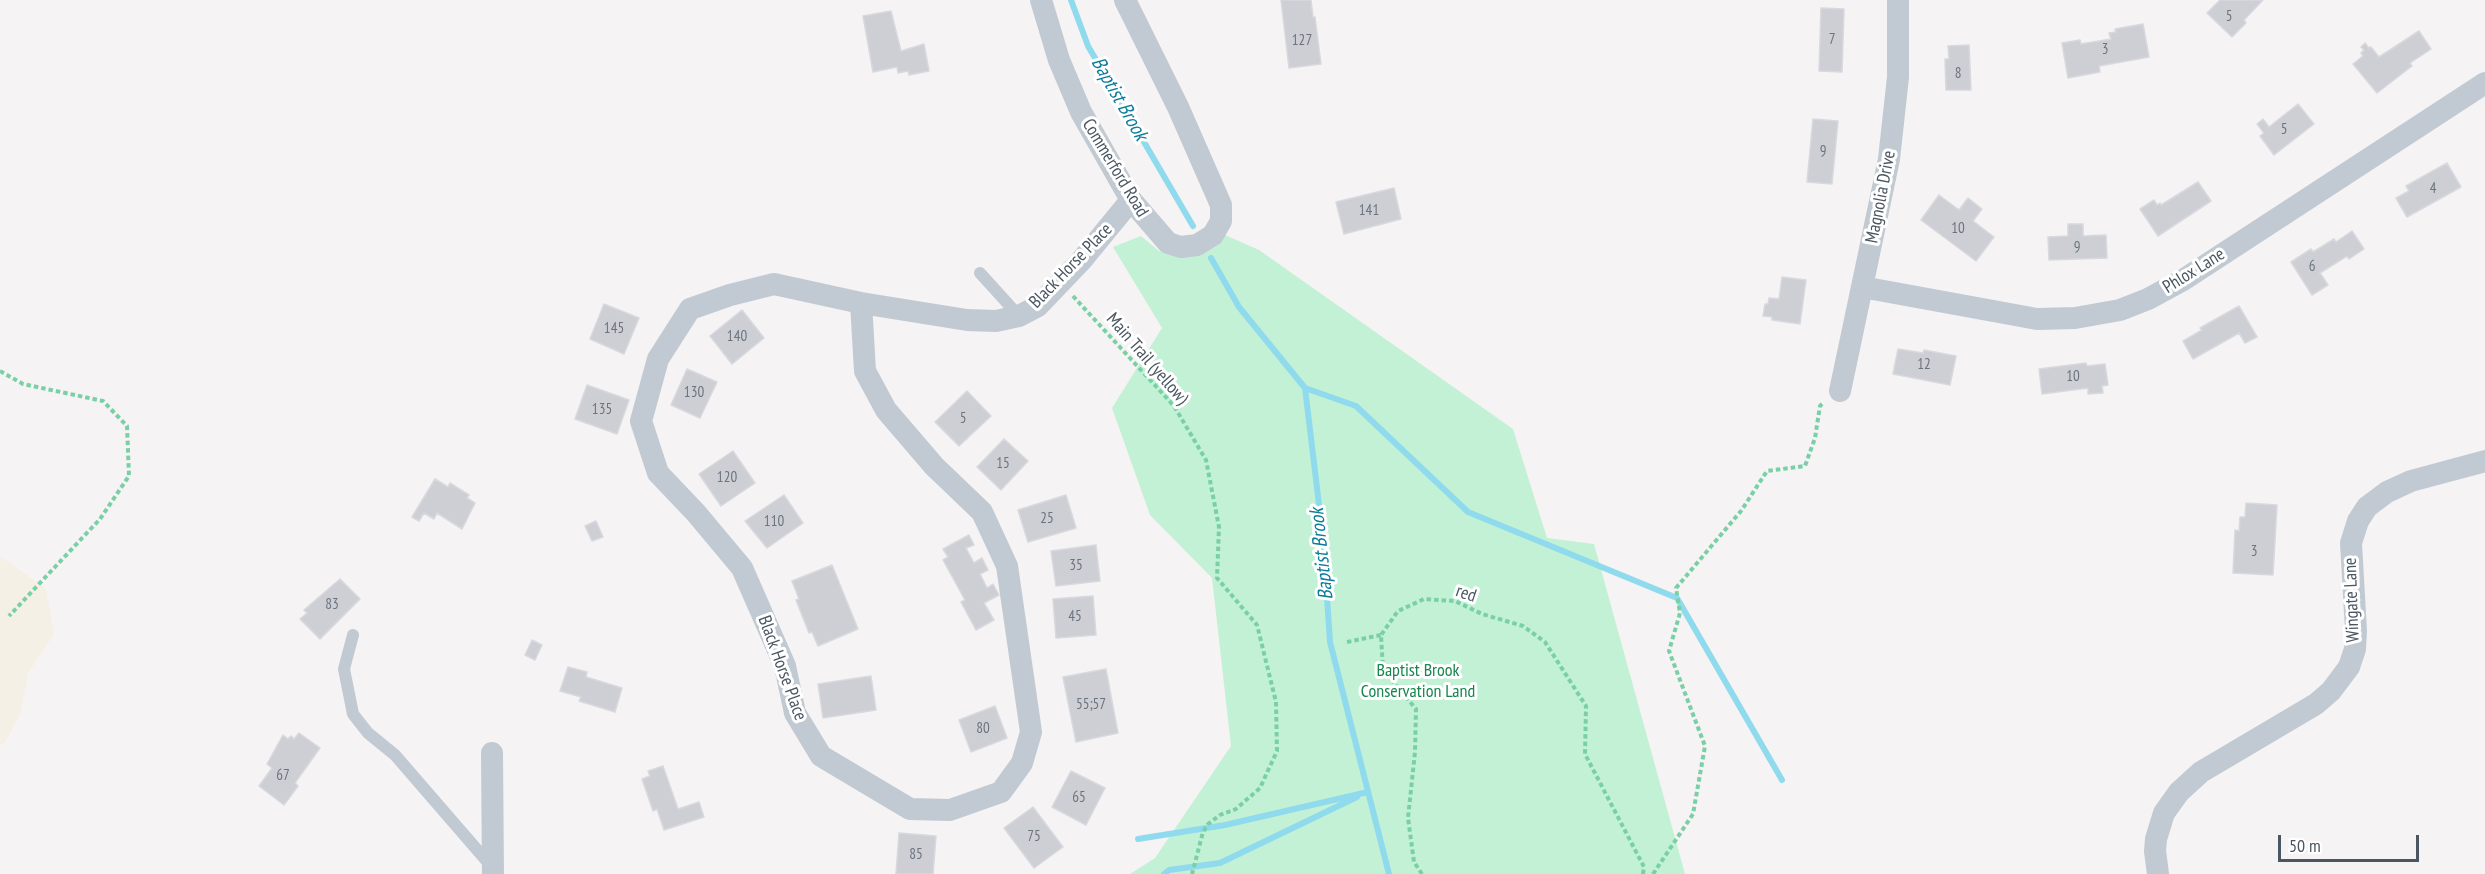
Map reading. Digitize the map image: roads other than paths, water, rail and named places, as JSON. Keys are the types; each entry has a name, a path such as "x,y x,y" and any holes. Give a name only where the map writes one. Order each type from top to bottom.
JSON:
{"street":[{"name":"Commerford Road","path":"1041,0 1059,60 1082,112 1131,200 1168,243 1181,247 1197,245 1214,235 1221,221 1221,205 1215,186 1125,0"},
{"name":"Magnolia Drive","path":"1840,391 1889,159 1898,77 1898,0"},
{"name":"Phlox Lane","path":"1862,287 2037,319 2075,318 2120,310 2148,300 2182,280 2485,83"},
{"name":"Black Horse Place","path":"861,303 865,371 886,410 934,466 982,512 1006,566 1031,732 1022,763 1001,792 950,810 910,809 821,756 795,713 785,666 742,568 696,513 658,473 641,421 658,359 690,309 730,295 774,284 861,303 967,320 996,321 1019,316 1038,306 1131,200"},
{"name":"Wingate Lane","path":"2158,874 2154,851 2159,826 2164,813 2179,792 2201,772 2316,704 2331,691 2349,667 2355,649 2356,631 2351,543 2358,521 2367,507 2387,492 2411,481 2485,461"},
{"path":"492,753 493,871"}],"lane":[{"path":"980,273 1019,316"},
{"path":"353,635 344,669 353,714 368,733 395,755 493,871"}],"waterway":[{"name":"Baptist Brook","path":"1071,0 1088,46 1193,226"},
{"name":"Baptist Brook","path":"1211,258 1239,307 1305,388 1323,538 1330,642 1389,874"},
{"path":"1305,388 1356,406 1468,512 1677,598 1782,780"},
{"path":"1138,839 1225,825 1368,792"},
{"path":"1164,874 1169,870 1220,863 1357,797"}],"park label":[{"name":"Baptist Brook Conservation Land","path":"1418,681"}]}
